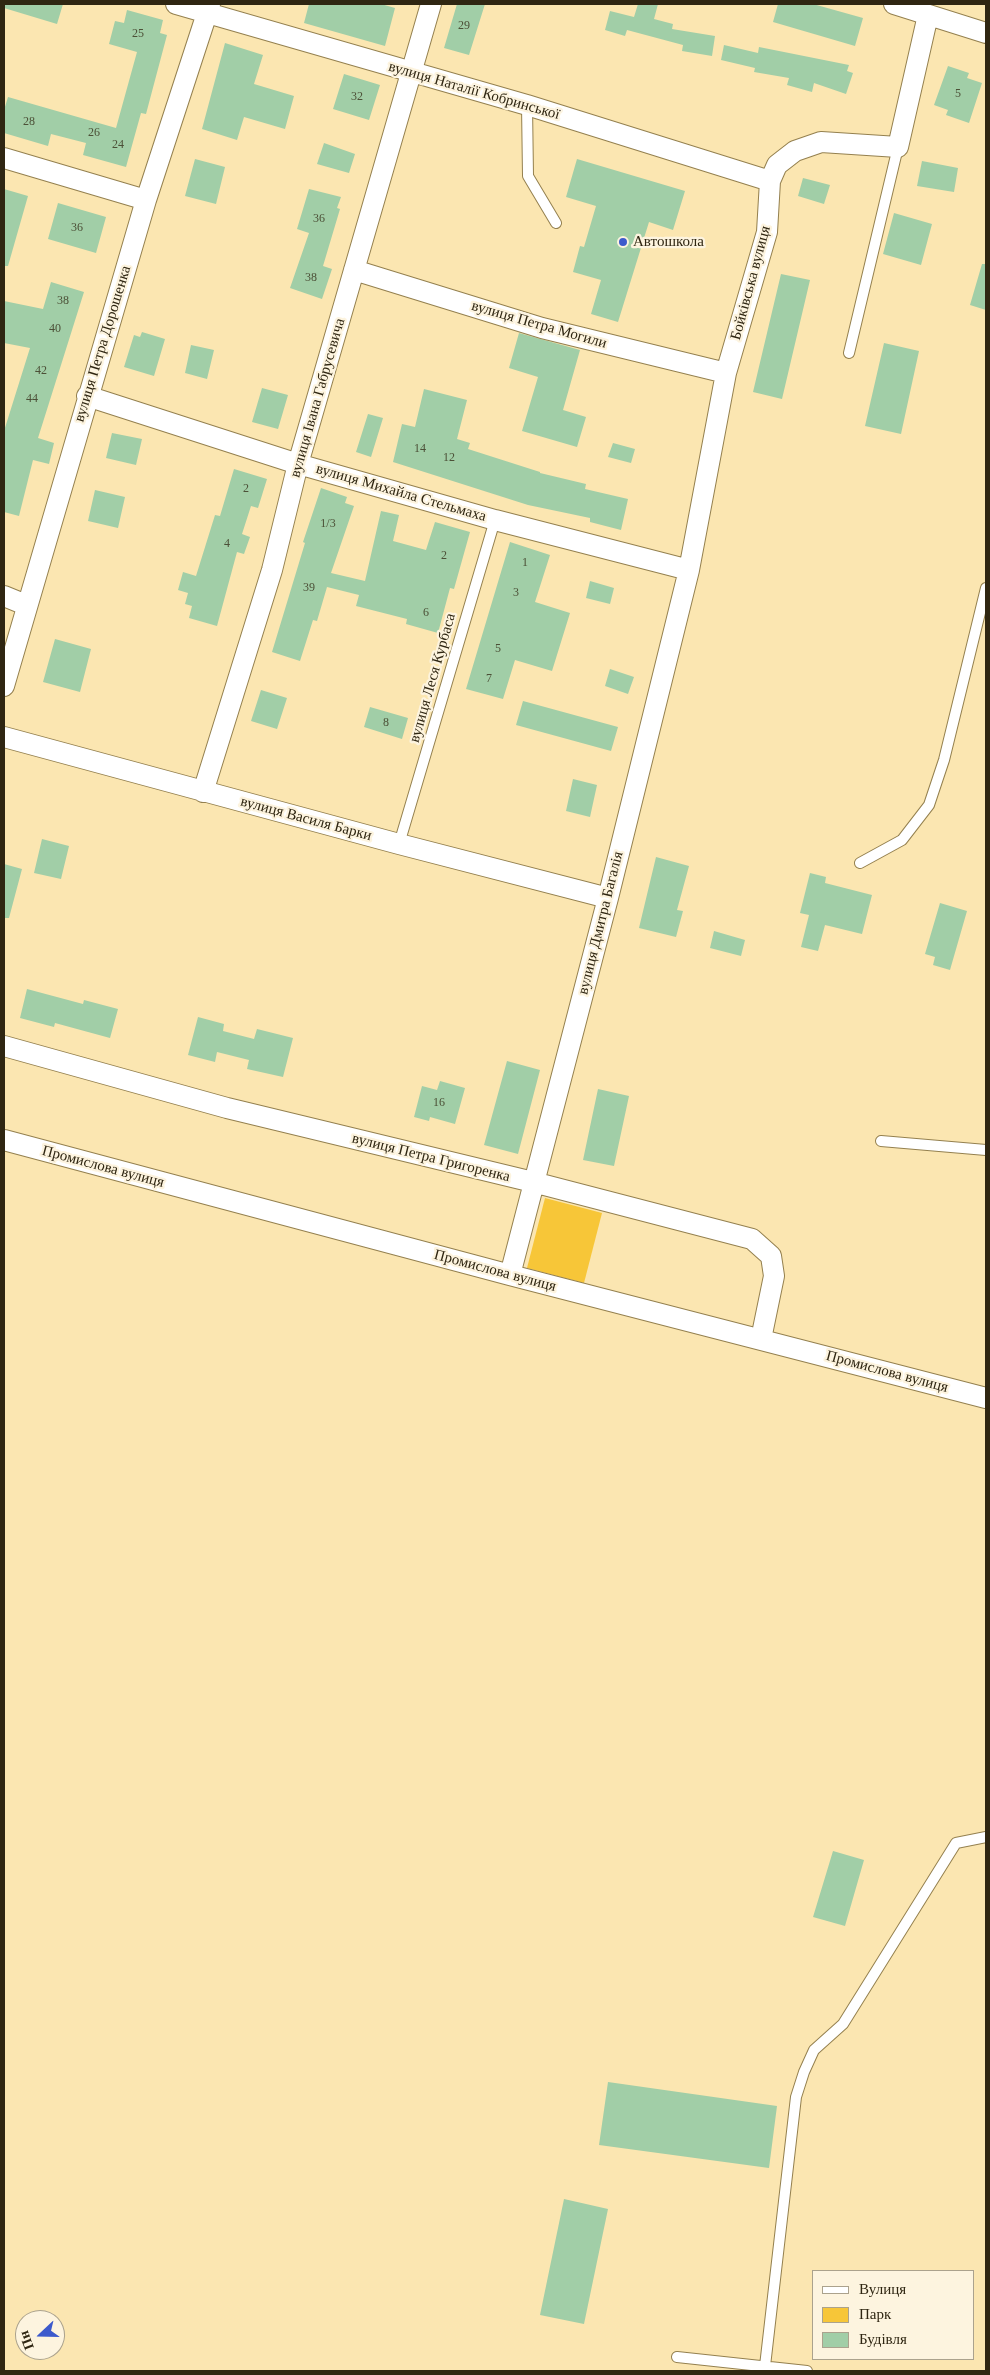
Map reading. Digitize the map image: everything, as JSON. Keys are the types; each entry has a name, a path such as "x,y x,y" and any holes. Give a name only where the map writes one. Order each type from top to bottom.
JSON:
{"street":[{"name":"вулиця Наталії Кобринської","path":"176,4 208,8 413,73 527,105 770,181"},
{"name":"вулиця Івана Габрусевича","path":"203,792 272,570 298,464 413,73 431,4"},
{"path":"894,4 924,10 986,33"},
{"name":"вулиця Петра Дорошенка","path":"4,686 87,396 146,200 208,8"},
{"path":"898,147 924,10"},
{"name":"Бойківська вулиця","path":"690,570 726,373 768,232 770,181 777,165 795,151 821,142 898,147"},
{"path":"4,158 146,200"},
{"name":"вулиця Петра Могили","path":"354,270 542,328 726,373"},
{"name":"вулиця Михайла Стельмаха","path":"87,396 298,464 495,520 690,570"},
{"name":"вулиця Дмитра Багалія","path":"510,1275 608,898 690,570"},
{"path":"4,596 26,605"},
{"name":"вулиця Василя Барки","path":"4,737 203,792 608,898"},
{"name":"вулиця Петра Григоренка","path":"4,1046 227,1108 534,1182 752,1239 771,1256 774,1276 761,1339"},
{"name":"Промислова вулиця","path":"4,1140 510,1275 986,1398"}],"lane":[{"path":"527,105 528,176 556,223"},
{"path":"849,353 898,147"},
{"name":"вулиця Леся Курбаса","path":"399,844 495,520"},
{"path":"860,863 902,840 929,806 944,760 986,588"},
{"path":"881,1142 986,1148"},
{"path":"765,2366 796,2097 804,2072 814,2050 843,2024 956,1843 986,1837"},
{"path":"677,2357 807,2371"}],"green space":[{"path":"545,1198 602,1213 584,1283 527,1268"}],"building":[{"path":"4,4 63,4 57,24 4,8"},
{"path":"309,4 381,4 395,8 385,46 304,23"},
{"path":"457,4 485,4 469,55 444,48"},
{"path":"638,4 658,4 654,19 673,24 672,29 715,36 712,56 682,51 683,45 627,30 625,36 605,30 610,11 634,17"},
{"path":"778,4 813,4 863,18 855,46 773,22"},
{"path":"127,10 163,20 160,33 167,35 146,114 141,113 126,167 83,155 86,143 51,134 48,146 4,133 4,110 8,97 116,128 137,52 109,44 115,21 124,23"},
{"path":"225,43 263,55 254,84 294,96 285,129 244,117 237,140 202,129"},
{"path":"724,45 758,53 759,47 849,65 847,71 853,73 846,94 814,83 812,92 787,85 789,78 754,72 755,68 721,60"},
{"path":"948,66 969,73 967,78 982,83 969,123 946,115 948,110 934,105"},
{"path":"344,74 380,85 369,120 333,109"},
{"path":"324,143 355,154 349,173 317,164"},
{"path":"195,159 225,167 216,204 185,196"},
{"name":"Автошкола","path":"577,159 685,191 673,230 649,222 618,322 591,314 601,280 573,272 580,246 584,247 596,206 566,197"},
{"path":"922,161 958,168 954,192 917,186"},
{"path":"803,178 830,185 824,204 798,196"},
{"path":"4,189 28,196 8,266 4,266"},
{"path":"309,189 341,197 337,208 340,209 323,266 332,269 322,299 290,288 309,233 297,229"},
{"path":"58,203 106,217 96,253 48,239"},
{"path":"894,213 932,224 921,265 883,254"},
{"path":"982,264 986,264 986,310 970,305"},
{"path":"781,274 810,280 782,399 753,392"},
{"path":"51,282 84,292 38,438 54,443 49,464 33,460 19,516 4,512 4,431 30,348 4,343 4,301 43,309"},
{"path":"142,332 165,339 154,376 124,367 134,335 140,337"},
{"path":"519,333 580,350 563,410 586,417 577,447 522,431 538,377 509,368"},
{"path":"884,343 919,351 901,434 865,426"},
{"path":"191,345 214,350 207,379 185,373"},
{"path":"262,388 288,395 278,429 252,422"},
{"path":"424,389 467,400 457,439 470,443 468,449 540,473 586,484 585,489 628,499 621,530 590,522 590,518 528,505 393,462 402,424 415,427"},
{"path":"368,414 383,418 371,457 356,452"},
{"path":"112,433 142,439 136,465 106,458"},
{"path":"613,443 635,449 631,463 608,457"},
{"path":"234,469 267,479 258,508 251,506 242,534 250,537 244,554 237,552 217,626 189,618 192,606 185,604 188,593 178,590 183,572 196,576 215,515 220,516"},
{"path":"321,488 347,497 345,503 354,506 331,573 365,581 381,511 399,515 393,541 426,550 435,522 470,532 454,589 450,588 438,633 406,624 407,619 356,606 359,595 327,587 317,621 313,620 300,661 272,652 305,543 303,542"},
{"path":"95,490 125,497 118,528 88,521"},
{"path":"510,542 550,555 535,602 570,613 552,671 515,660 503,699 466,689"},
{"path":"590,581 614,588 610,604 586,598"},
{"path":"55,639 91,649 80,692 43,682"},
{"path":"610,669 634,677 628,694 605,686"},
{"path":"261,690 287,698 277,729 251,721"},
{"path":"523,701 618,727 611,751 516,725"},
{"path":"370,707 408,718 402,739 364,727"},
{"path":"573,779 597,785 590,817 566,811"},
{"path":"42,839 69,846 61,879 34,873"},
{"path":"656,857 689,866 677,910 683,911 676,937 639,928"},
{"path":"4,864 22,869 9,918 4,918"},
{"path":"810,873 826,877 825,883 872,895 862,934 825,925 818,951 801,947 809,915 800,913"},
{"path":"940,903 967,911 950,970 933,965 935,957 925,954"},
{"path":"714,931 745,940 741,956 710,948"},
{"path":"27,989 83,1004 84,1000 118,1009 110,1038 55,1023 54,1027 20,1018"},
{"path":"198,1017 224,1024 223,1031 254,1039 257,1029 293,1038 283,1077 247,1069 249,1060 217,1052 215,1062 188,1055"},
{"path":"507,1061 540,1070 518,1154 484,1145"},
{"path":"440,1081 465,1088 455,1124 430,1117 429,1121 414,1117 422,1086 437,1090"},
{"path":"598,1089 629,1096 614,1166 583,1160"},
{"path":"833,1851 864,1860 845,1926 813,1917"},
{"path":"608,2082 777,2106 769,2168 599,2145"},
{"path":"564,2199 608,2209 584,2324 540,2315"}],"place":[{"name":"Автошкола","path":"623,242"}]}
